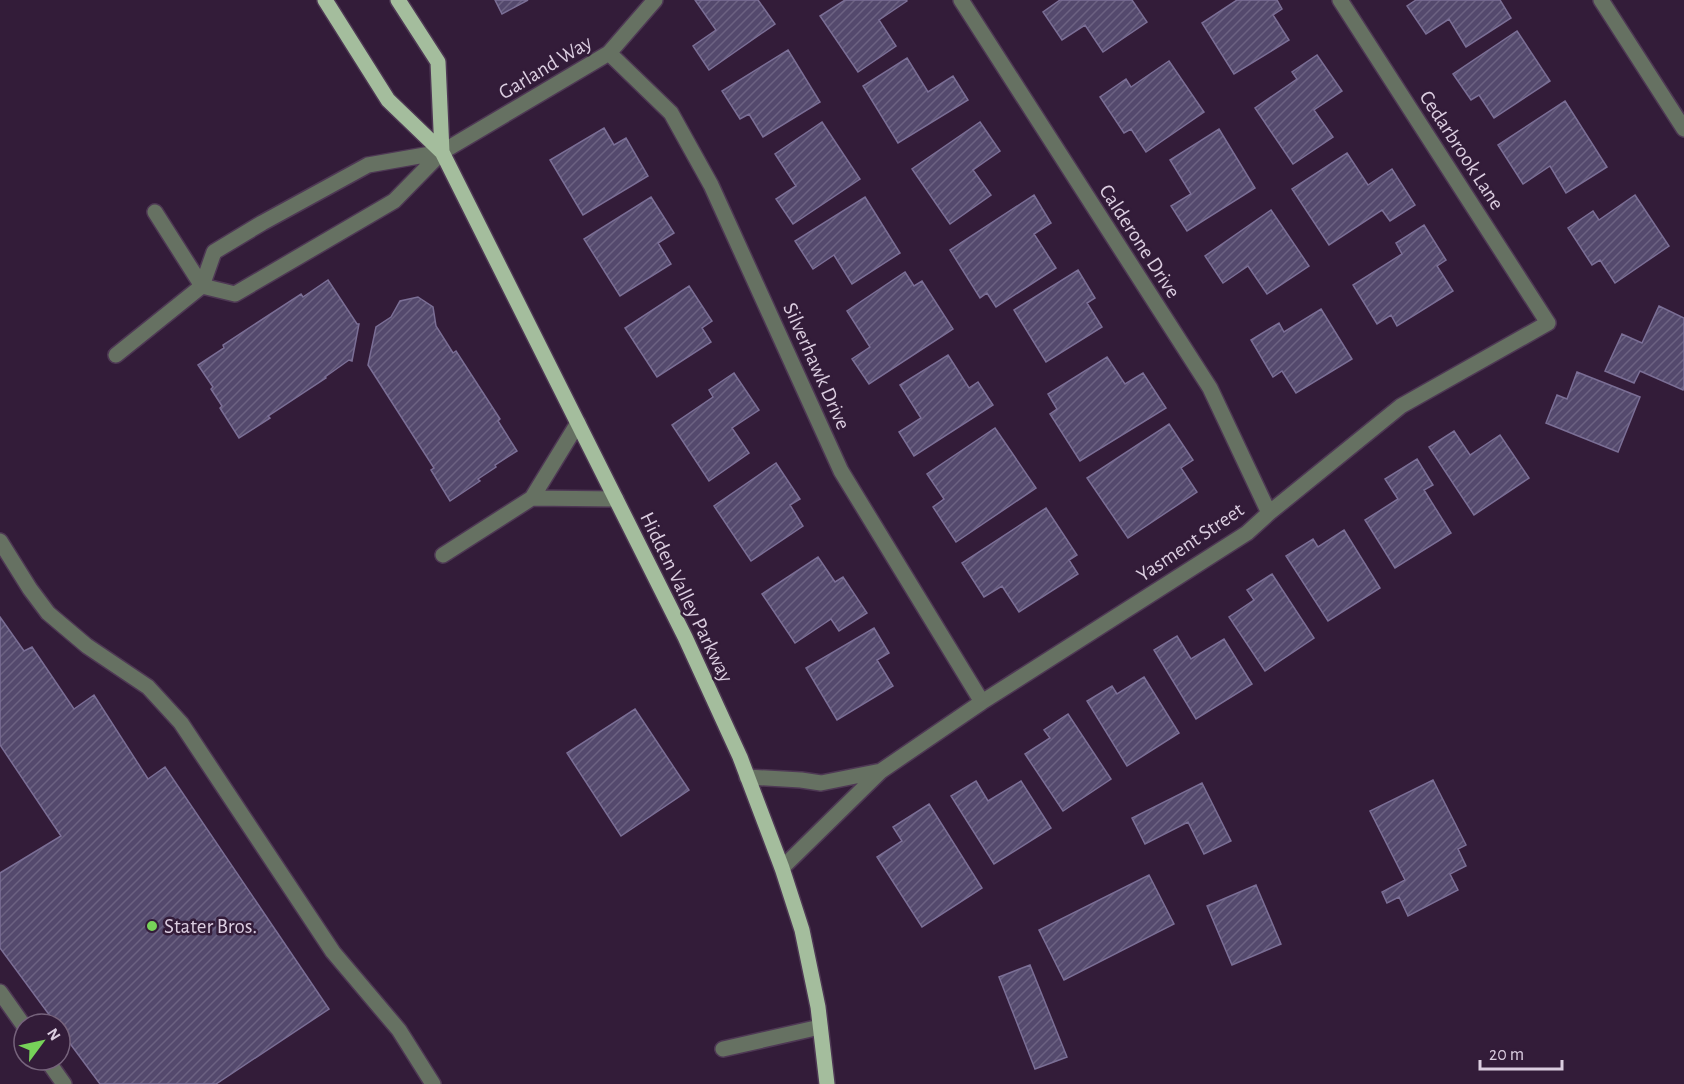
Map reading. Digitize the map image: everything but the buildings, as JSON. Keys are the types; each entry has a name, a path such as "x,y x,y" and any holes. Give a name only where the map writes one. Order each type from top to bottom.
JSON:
{"main road":[{"name":"Hidden Valley Parkway","path":"325,0 388,100 442,152 685,638 740,757 782,868 802,930 818,1006 827,1084"},
{"name":"Hidden Valley Parkway","path":"398,0 438,62 442,152"}],"street":[{"name":"Garland Way","path":"442,152 609,53 655,0"},
{"name":"Calderone Drive","path":"961,0 1210,388 1269,513"},
{"name":"Cedarbrook Lane","path":"1340,0 1548,323"},
{"path":"1601,0 1684,129"},
{"name":"Silverhawk Drive","path":"609,53 671,113 711,185 841,471 982,702"},
{"path":"155,212 202,286 235,294 394,201 442,152"},
{"path":"116,355 202,286 214,252 368,165 442,152"},
{"name":"Yasment Street","path":"782,868 881,771 982,702 1247,534 1269,513 1401,406 1548,323"},
{"path":"443,555 532,498 578,423"},
{"path":"532,498 616,499"},
{"path":"0,541 48,613 87,646 148,687 181,723 333,952 399,1030 433,1084"},
{"name":"Yasment Street","path":"747,777 821,783 881,771"},
{"path":"0,992 14,1012"},
{"path":"723,1049 820,1027"}],"place":[{"name":"Stater Bros.","path":"152,926"}]}
